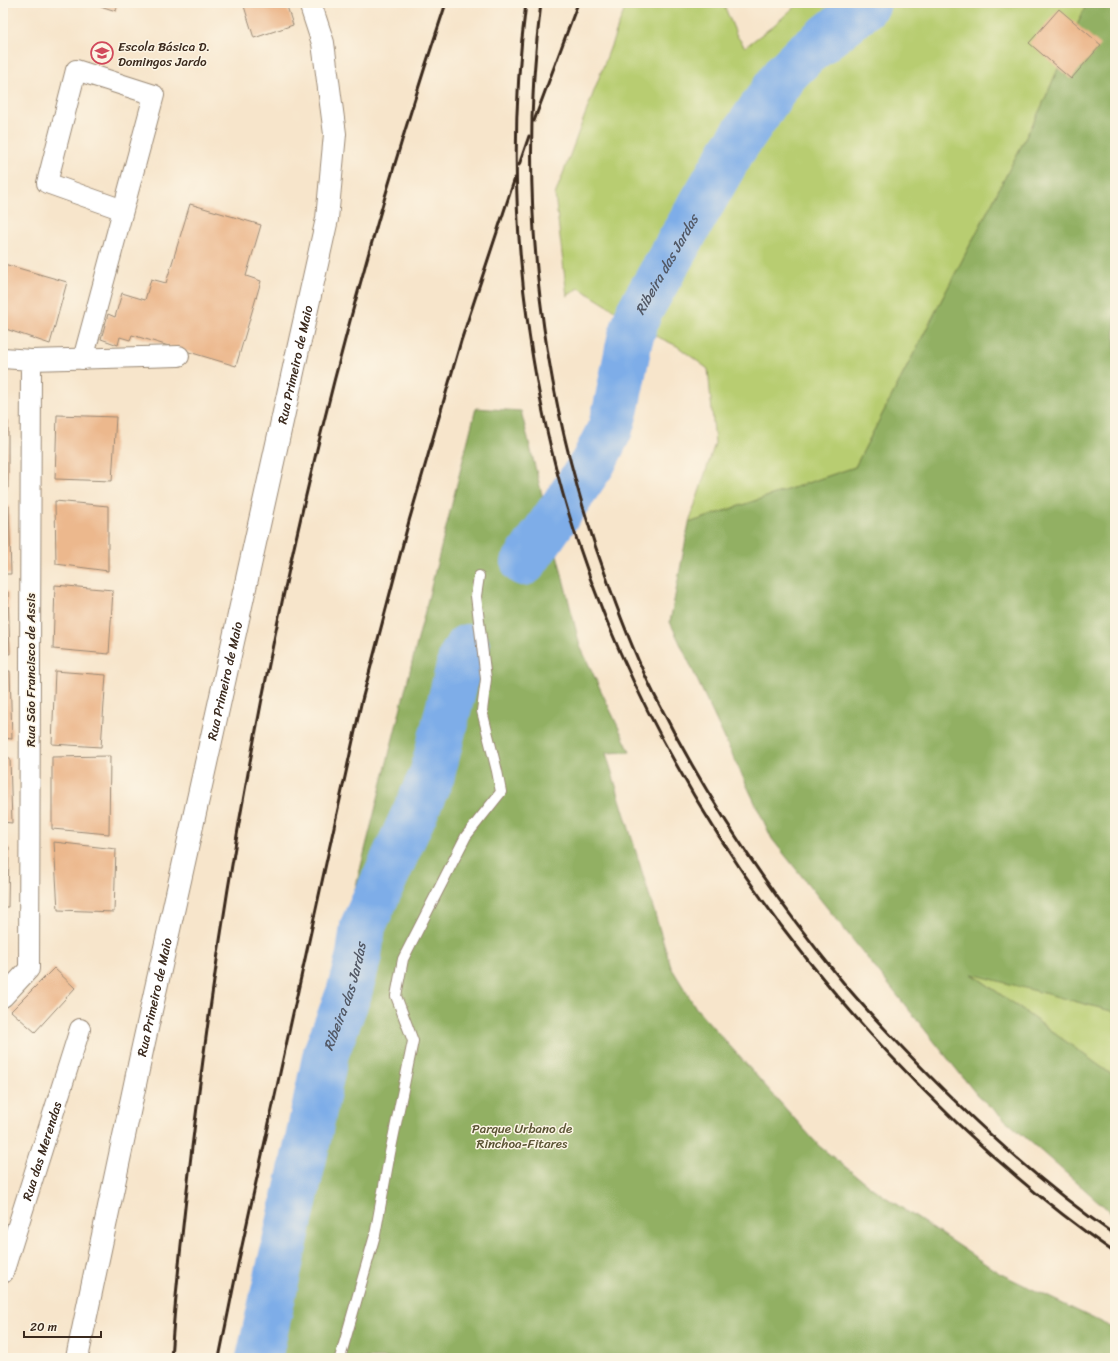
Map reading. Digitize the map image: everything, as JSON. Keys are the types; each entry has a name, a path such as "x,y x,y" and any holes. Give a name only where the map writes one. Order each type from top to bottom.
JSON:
{"street":[{"name":"Rua Primeiro de Maio","path":"77,1358 142,1051 327,219 335,134 323,44 310,3"},
{"path":"83,359 154,95 76,70 47,183 123,210"},
{"path":"3,358 31,360 179,356"},
{"name":"Rua São Francisco de Assis","path":"3,997 29,969 31,360"},
{"name":"Rua das Merendas","path":"3,1273 80,1029"}],"lane":[{"path":"340,1358 375,1235 412,1041 396,996 403,959 466,836 501,792 482,711 486,679 476,596 479,576"}],"green space":[{"path":"627,3 723,3 737,36 745,47 773,26 799,3 1087,3 1040,110 855,467 689,523 715,443 708,369 677,346 656,336 579,288 567,296 555,195"},
{"path":"1087,3 1115,3 1115,1012 972,974 1115,1077 1115,1216 977,1095 772,839 670,622 689,523 855,467 1040,110"},
{"name":"Parque Urbano de Rinchoa-Fitares","path":"476,408 521,411 580,646 630,752 606,753 671,967 696,1008 819,1146 872,1188 999,1273 1115,1329 1115,1358 240,1358 309,1073"},
{"path":"971,973 1115,1012 1115,1077"}],"building":[{"path":"91,3 118,3 116,11"},
{"path":"243,3 286,3 293,25 254,38"},
{"path":"1059,9 1101,45 1071,79 1029,43"},
{"path":"190,204 261,225 246,276 261,281 236,366 132,335 130,340 120,337 118,345 101,339 108,314 115,317 122,293 145,300 151,279 166,283"},
{"path":"4,264 67,282 50,344 3,328"},
{"path":"57,415 116,417 112,481 55,479"},
{"path":"3,420 8,421 8,488 3,488"},
{"path":"55,501 108,506 108,571 56,564"},
{"path":"3,506 9,506 11,574 3,574"},
{"path":"55,585 113,590 109,654 53,649"},
{"path":"3,591 8,592 10,654 3,653"},
{"path":"3,671 10,671 12,739 3,738"},
{"path":"55,671 106,675 101,747 52,744"},
{"path":"110,756 109,834 52,829 52,757"},
{"path":"3,758 10,758 12,823 3,822"},
{"path":"54,842 116,849 114,912 58,910"},
{"path":"3,847 9,847 8,907 3,907"},
{"path":"54,968 75,988 35,1032 11,1011"}],"waterway":[{"name":"Ribeira das Jardas","path":"524,563 593,463 610,429 616,408 630,339 639,312 732,151 785,74 805,54 868,3"},
{"name":"Ribeira das Jardas","path":"259,1358 326,1053 349,993 359,955 363,926 432,775 461,658 467,647"}],"railway":[{"path":"171,1358 177,1283 203,1060 222,926 270,658 299,526 331,394 366,262 404,132 446,3"},
{"path":"526,3 518,85 516,168 520,251 529,334 544,416 564,497 589,576 620,652 674,761 705,814 773,915 811,964 850,1011 943,1110 1026,1185 1115,1253"},
{"path":"541,3 534,77 532,151 534,226 540,300 551,373 567,446 586,518 620,615 648,681 673,731 715,804 738,840 786,909 860,1003 976,1122 1030,1170 1115,1235"},
{"path":"534,121 578,3"},
{"path":"519,165 529,136"},
{"path":"219,1358 238,1264 361,704 409,521 461,341 515,178"}],"place":[{"name":"Escola Básica D. Domingos Jardo","path":"102,53"}]}
